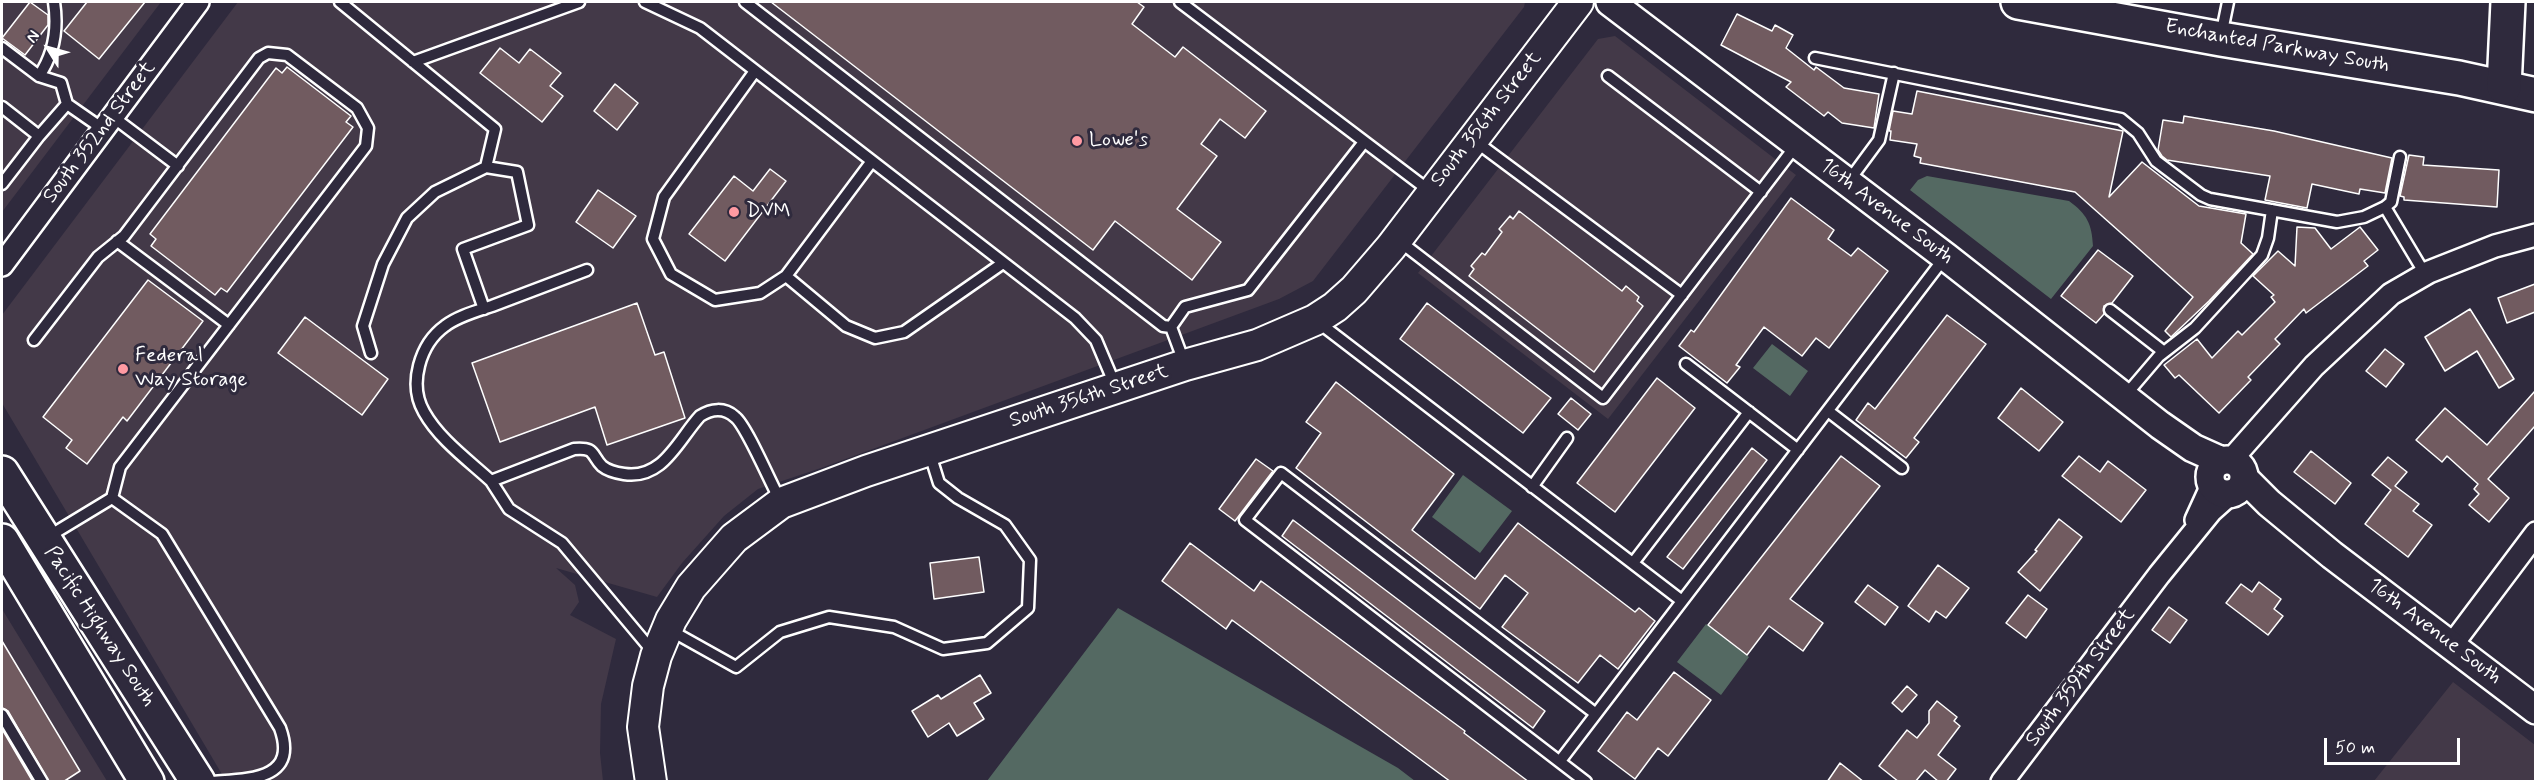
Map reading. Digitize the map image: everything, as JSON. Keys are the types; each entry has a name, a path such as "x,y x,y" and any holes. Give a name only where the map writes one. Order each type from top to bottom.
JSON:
{"main road":[{"name":"South 356th Street","path":"651,782 643,727 648,687 656,656 667,629 691,587 734,538 781,503 866,471 1185,365 1257,345 1315,320 1335,307 1354,290 1397,239 1578,2"},
{"name":"Enchanted Parkway South","path":"2018,2 2504,87 2535,95"},
{"path":"2504,87 2508,2"},
{"name":"Pacific Highway South","path":"2,473 198,782"},
{"name":"Pacific Highway South","path":"2,541 147,782"}],"street":[{"name":"South 352nd Street","path":"2,265 198,2"},
{"name":"16th Avenue South","path":"1610,2 2535,710"},
{"name":"South 359th Street","path":"2002,782 2159,575 2199,515 2276,410 2314,366 2358,322 2391,294 2425,274 2495,246 2535,235"},
{"path":"2451,646 2535,533"}],"lane":[{"path":"39,76 50,61 54,37 54,2"},
{"path":"340,2 495,129 486,167"},
{"path":"413,62 579,2"},
{"path":"645,2 700,28 1075,318 1096,340 1116,388"},
{"path":"745,2 1163,326 1171,327"},
{"path":"1180,2 1431,192"},
{"path":"2221,39 2228,2"},
{"path":"2,48 39,76 61,83 67,104 108,123 178,166"},
{"path":"34,340 98,257 124,236 259,58 268,53 287,55 357,108 368,128 366,146 120,467 112,498 44,540"},
{"path":"1815,58 2121,119 2138,133 2156,161 2201,195 2210,199 2337,222 2364,217 2391,202 2400,157"},
{"path":"755,71 664,197 653,239 671,274 715,300 760,293 786,276 872,161"},
{"path":"1847,182 1879,140 1893,74"},
{"path":"1608,76 1761,192"},
{"path":"2,184 67,104"},
{"path":"2,107 39,136"},
{"path":"1472,139 1682,295"},
{"path":"1171,327 1185,307 1248,290 1364,142"},
{"path":"1397,239 1603,398 1797,144"},
{"path":"371,353 363,326 383,264 407,218 435,192 486,167 517,172 528,225 463,249 484,309"},
{"path":"2385,207 2425,274"},
{"path":"2124,397 2164,352 2195,328 2262,255 2268,238 2272,210"},
{"path":"117,241 229,325"},
{"path":"1560,761 1946,257"},
{"path":"786,276 846,326 875,338 904,332 1003,263"},
{"path":"586,270 446,325 429,342 419,364 417,388 423,411 436,430 491,481 509,509 562,543 656,656"},
{"path":"2110,310 2164,352"},
{"path":"1315,320 1682,601"},
{"path":"1171,327 1185,365"},
{"path":"1686,364 1798,450"},
{"path":"491,481 581,448 594,453 602,466 616,473 632,476 648,472 662,464 700,416 717,410 726,411 741,423 781,503"},
{"path":"1828,411 1902,468"},
{"path":"1633,563 1749,412"},
{"path":"1532,487 1567,438"},
{"path":"667,629 736,667 780,632 829,617 894,627 943,649 987,643 1028,608 1030,560 1005,525 958,498 939,483 928,450"},
{"path":"1586,782 1245,520 1281,473 1596,714"},
{"path":"112,498 162,534 280,728 285,743 281,760 275,769 267,775 256,778 211,782"},
{"path":"2,715 42,782"}],"shaded area":[{"path":"2,2 161,2 2,212"},
{"path":"238,2 1525,2 1524,7 1313,281 1279,299 824,467 758,489 724,516 682,563 657,597 556,568 575,585 579,602 570,615 616,639 601,704 600,753 603,781 226,781 2,403 2,315"},
{"path":"1615,36 1796,175 1608,419 1418,273 1598,39"},
{"path":"2,609 107,781 2,781"},
{"path":"2453,682 2535,745 2535,781 2374,781"}],"green space":[{"path":"1927,176 2069,201 2087,220 2093,246 2051,299 1910,190 1918,180"},
{"path":"1772,344 1808,371 1790,396 1753,368"},
{"path":"1463,475 1512,511 1480,553 1432,517"},
{"path":"1118,608 1398,768 1415,781 987,781"},
{"path":"1706,624 1749,657 1721,695 1677,662"}],"building":[{"path":"30,2 48,15 48,25 25,55 2,38"},
{"path":"87,2 145,2 99,59 64,31"},
{"name":"Lowe's","path":"771,2 1137,2 1144,7 1132,24 1175,57 1183,47 1266,111 1245,138 1220,119 1201,144 1217,156 1177,209 1221,242 1192,280 1115,221 1093,250"},
{"path":"1737,14 1772,31 1775,25 1793,35 1786,48 1814,70 1816,67 1844,88 1879,94 1874,128 1842,123 1828,112 1824,116 1786,87 1791,82 1721,45"},
{"path":"500,48 519,63 530,49 561,73 550,86 563,96 542,122 480,73"},
{"path":"287,67 351,116 346,122 353,127 227,292 221,288 215,295 151,246 156,239 150,234 276,68 282,73"},
{"path":"615,84 638,103 617,130 594,111"},
{"path":"1917,91 2123,131 2109,197 2142,162 2199,206 2246,214 2241,243 2253,254 2171,337 2165,331 2193,297 2075,192 1920,163 1921,158 1914,156 1917,144 1890,140 1891,131 1889,131 1893,111 1912,114"},
{"path":"2184,116 2274,131 2392,158 2385,193 2360,189 2359,194 2312,184 2307,208 2265,200 2270,176 2167,160 2162,156 2158,150 2163,120 2183,123"},
{"path":"2409,155 2424,157 2423,165 2499,170 2497,207 2404,200 2404,197 2400,196"},
{"name":"DVM","path":"770,169 786,181 725,261 689,234 734,176 753,191"},
{"path":"598,190 636,216 613,248 576,222"},
{"path":"1791,198 1834,230 1828,239 1851,256 1858,248 1888,271 1829,348 1816,338 1802,356 1764,327 1736,365 1740,367 1727,383 1679,346 1691,330 1694,332"},
{"path":"1519,211 1622,291 1626,286 1639,297 1637,301 1643,306 1594,372 1469,276 1474,269 1471,266 1482,253 1485,255 1502,232 1499,229 1510,216 1513,219"},
{"path":"2297,227 2315,228 2331,249 2360,227 2378,250 2364,261 2368,266 2306,313 2304,309 2275,339 2280,344 2248,377 2251,380 2219,413 2179,375 2175,378 2164,365 2197,339 2212,358 2238,331 2242,335 2275,302 2271,297 2274,295 2253,276 2278,251 2295,266"},
{"path":"2098,250 2133,276 2112,303 2104,306 2104,314 2096,323 2061,296"},
{"name":"Federal Way Storage","path":"148,280 203,321 127,421 123,417 87,464 66,448 72,440 43,417"},
{"path":"2535,284 2535,312 2507,323 2498,298"},
{"path":"637,303 655,355 664,352 685,418 607,445 595,407 500,442 472,363"},
{"path":"1427,303 1551,398 1523,433 1400,339"},
{"path":"2470,309 2514,379 2499,388 2477,351 2445,371 2425,337"},
{"path":"1947,315 1986,344 1914,438 1919,442 1906,458 1856,420 1868,403 1875,409"},
{"path":"305,317 388,379 362,415 278,353"},
{"path":"2385,349 2404,364 2386,387 2366,371"},
{"path":"1657,378 1695,408 1615,512 1577,483"},
{"path":"1336,382 1454,474 1412,530 1475,579 1518,523 1635,612 1639,608 1655,621 1618,669 1600,655 1578,683 1502,627 1528,593 1505,575 1480,609 1296,468 1321,433 1306,422"},
{"path":"2021,388 2063,422 2039,451 1998,418"},
{"path":"2535,391 2535,426 2488,479 2509,498 2489,522 2469,505 2479,494 2474,489 2478,484 2447,456 2442,462 2416,440 2445,408 2487,445"},
{"path":"1571,398 1591,414 1578,430 1558,414"},
{"path":"1752,448 1767,460 1683,569 1667,557"},
{"path":"2311,451 2351,483 2335,504 2294,472"},
{"path":"1841,456 1880,486 1790,599 1823,623 1803,651 1769,626 1747,655 1708,625"},
{"path":"2079,456 2100,472 2108,461 2146,490 2121,522 2062,476"},
{"path":"2388,457 2407,472 2395,486 2419,504 2413,511 2432,525 2408,557 2365,524 2391,490 2372,475"},
{"path":"1256,459 1273,471 1235,521 1219,509"},
{"path":"2059,519 2082,537 2040,591 2018,572 2037,551 2035,550"},
{"path":"1293,520 1545,711 1533,728 1282,536"},
{"path":"1190,543 1254,591 1261,581 1465,731 1464,733 1529,782 1451,782 1232,620 1226,629 1162,581"},
{"path":"979,557 984,592 934,599 930,563"},
{"path":"1938,565 1969,588 1946,618 1936,611 1929,622 1908,606"},
{"path":"2259,582 2281,599 2274,609 2283,616 2268,635 2226,603 2241,584 2252,592"},
{"path":"1868,585 1898,607 1885,625 1855,602"},
{"path":"2028,595 2047,609 2026,638 2006,623"},
{"path":"2169,607 2187,620 2170,643 2152,630"},
{"path":"2,641 80,771 63,782 49,782 8,711 2,708"},
{"path":"1674,672 1711,700 1668,756 1658,748 1635,779 1598,751 1627,712 1637,720"},
{"path":"980,675 991,693 974,703 984,719 957,736 949,723 928,737 912,711 938,695 941,699"},
{"path":"1907,686 1917,695 1902,712 1892,703"},
{"path":"1937,701 1957,717 1954,721 1960,726 1938,755 1956,769 1946,782 1939,782 1925,770 1915,782 1899,782 1879,766 1907,730 1917,738 1929,723 1929,711"},
{"path":"2,729 33,782 2,782"},
{"path":"1840,763 1864,782 1827,782"}],"place":[{"name":"Lowe's","path":"1077,141"},
{"name":"DVM","path":"734,212"},
{"name":"Federal Way Storage","path":"123,369"}]}
